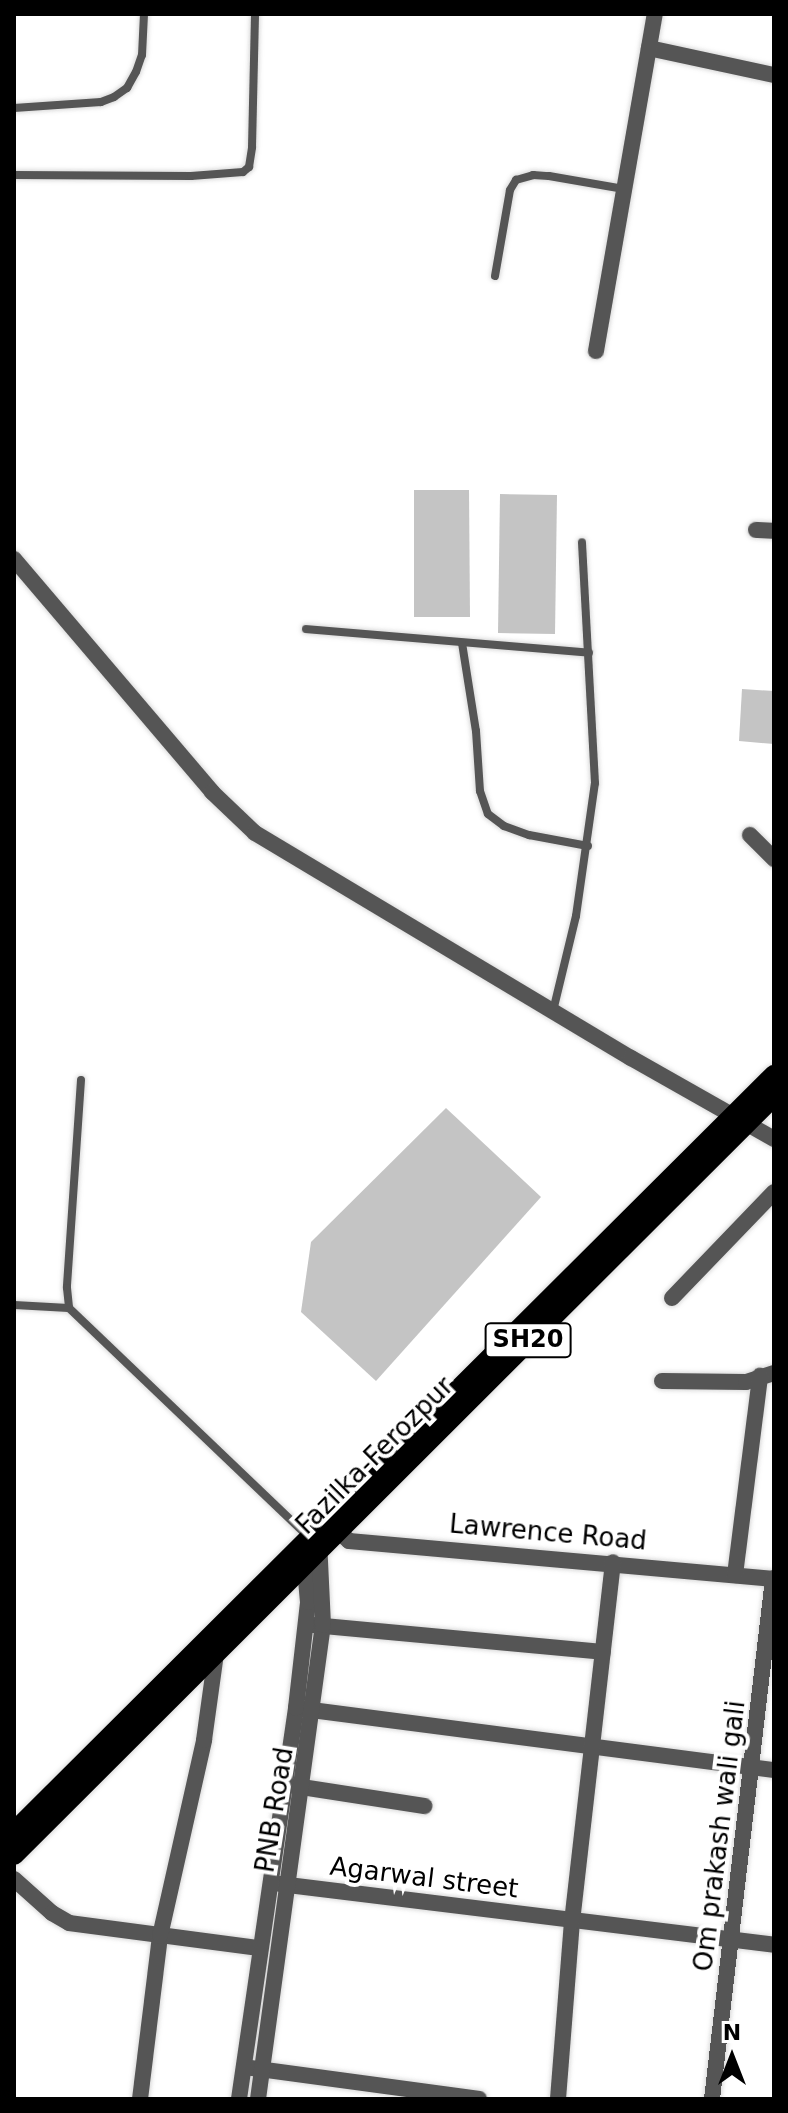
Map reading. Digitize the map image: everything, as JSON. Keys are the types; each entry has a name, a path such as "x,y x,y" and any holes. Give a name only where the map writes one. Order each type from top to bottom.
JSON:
{"main road":[{"name":"Fazilka-Ferozpur","path":"18,1821 318,1534 741,1119 774,1075"},
{"name":"Fazilka-Ferozpur","path":"741,1119 774,1096"},
{"name":"Fazilka-Ferozpur","path":"14,1855 305,1563 318,1534"}],"street":[{"path":"596,351 655,14"},
{"path":"649,48 774,75"},
{"path":"756,530 774,531"},
{"path":"14,559 212,792 255,833 553,1012 774,1139"},
{"path":"750,835 774,859"},
{"path":"672,1298 774,1192"},
{"path":"662,1381 746,1382 767,1375 735,1575"},
{"name":"Lawrence Road","path":"318,1534 349,1541 613,1562 774,1579"},
{"name":"PNB Road","path":"239,2099 259,1948 303,1786 314,1710 323,1625 318,1534"},
{"path":"558,2099 572,1922 613,1562"},
{"name":"PNB Road","path":"258,2099 286,1786 306,1625 305,1563"},
{"name":"Om prakash wali gali","path":"712,2099 774,1579"},
{"path":"306,1625 603,1652"},
{"path":"140,2099 160,1936 204,1740 216,1653"},
{"path":"296,1708 774,1770"},
{"path":"286,1786 303,1786 424,1806"},
{"path":"14,1879 60,1919 160,1936 259,1948"},
{"name":"Agarwal street","path":"278,1883 774,1945"},
{"path":"242,2067 479,2099"}],"lane":[{"path":"14,108 101,102 127,88 142,55 144,14"},
{"path":"14,175 191,176 243,172 249,167 252,147 255,14"},
{"path":"495,276 507,204 516,180 533,175 549,176 624,189"},
{"path":"553,1012 576,916 595,783 582,542"},
{"path":"306,629 589,653"},
{"path":"462,643 476,731 480,791 488,814 504,826 529,835 588,846"},
{"path":"69,1308 67,1288 81,1080"},
{"path":"14,1305 69,1308 318,1534"}],"building":[{"path":"414,490 469,490 470,617 414,617"},
{"path":"500,494 557,495 555,634 498,633"},
{"path":"742,689 774,691 774,744 739,741"},
{"path":"446,1108 541,1197 376,1381 301,1312 311,1242"}]}
